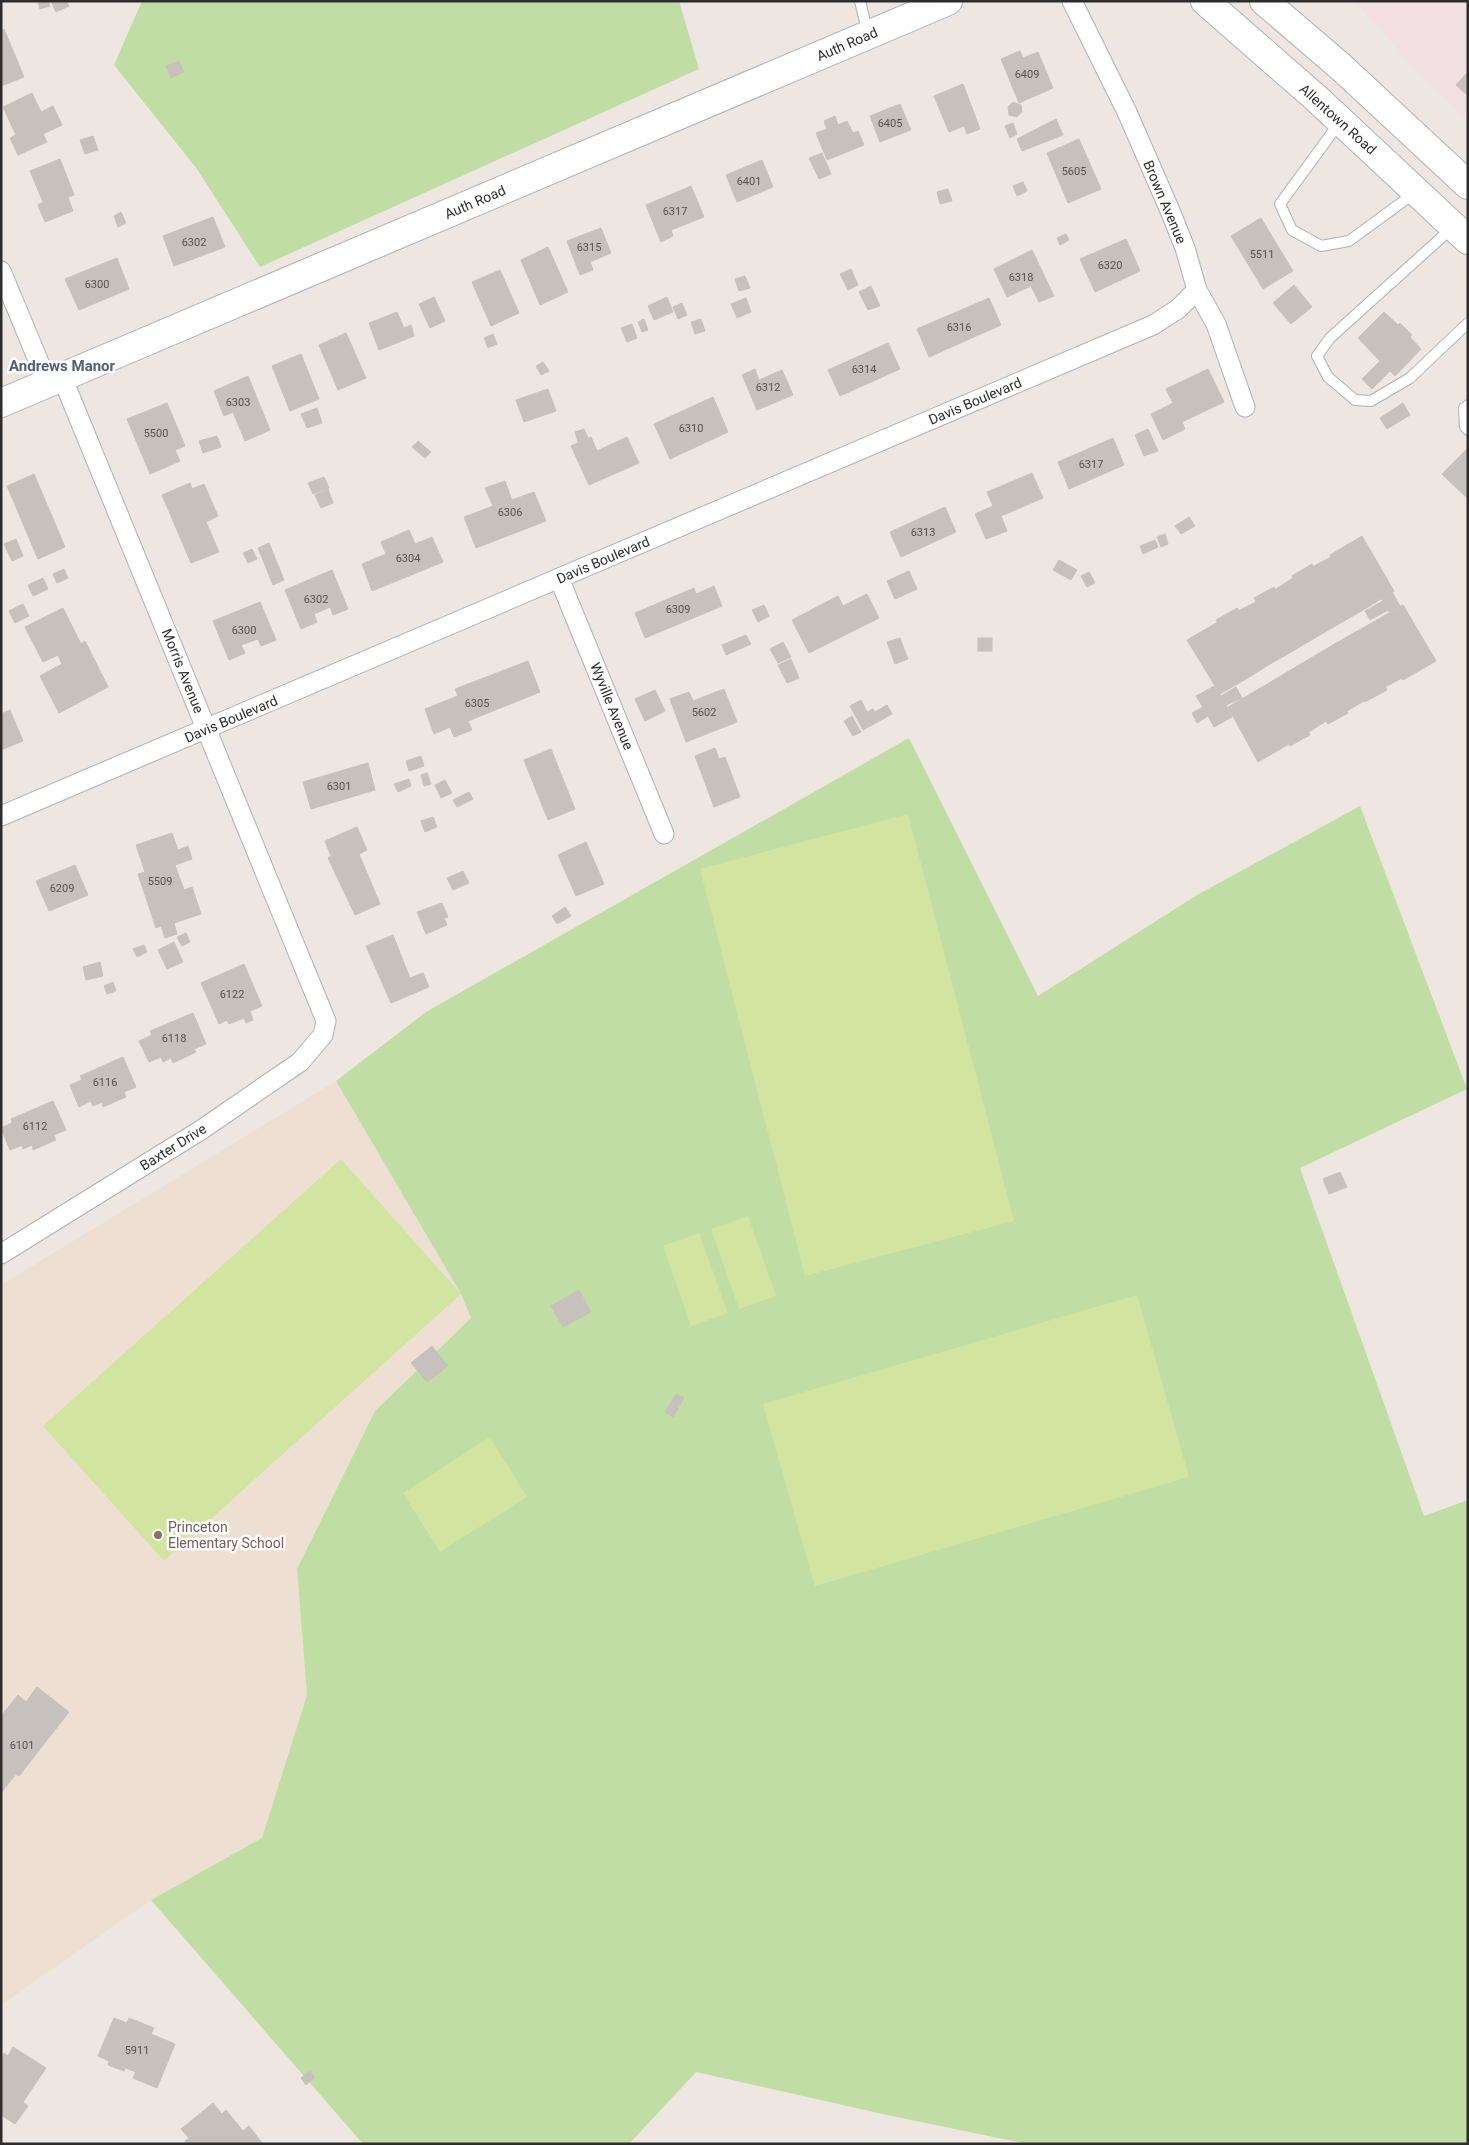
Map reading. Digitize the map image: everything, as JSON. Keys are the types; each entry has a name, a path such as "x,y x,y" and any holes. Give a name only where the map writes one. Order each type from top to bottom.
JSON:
{"main road":[{"name":"Auth Road","path":"1,403 948,1"},
{"name":"Allentown Road","path":"1205,1 1340,121 1461,233"},
{"path":"1264,1 1341,67 1468,185"}],"street":[{"name":"Brown Avenue","path":"1072,1 1127,112 1159,186 1185,248 1196,290 1216,324 1245,408"},
{"name":"Morris Avenue","path":"1,271 55,380 206,729 326,1021"},
{"name":"Davis Boulevard","path":"1,816 1153,325 1178,309 1196,290"},
{"name":"Wyville Avenue","path":"559,578 664,834"},
{"name":"Baxter Drive","path":"1,1254 201,1130 300,1062 317,1045 323,1035 326,1021"}],"lane":[{"path":"860,1 869,35"},
{"path":"1340,121 1280,204 1292,230 1321,246 1349,241 1417,191"},
{"path":"1461,233 1330,338 1317,356 1328,377 1355,400 1371,401 1410,378 1468,323"},
{"path":"1468,405 1464,408 1465,427 1468,430"}],"shaded area":[{"path":"1355,1 1468,1 1468,120 1419,73"},
{"name":"Princeton Elementary School","path":"336,1081 461,1294 471,1318 375,1411 297,1569 307,1695 262,1838 151,1900 1,2005 1,1285"}],"green space":[{"path":"142,1 679,1 699,69 260,267 197,169 114,65"},
{"path":"909,738 1038,996 1197,895 1360,806 1467,1089 1300,1168 1424,1516 1468,1500 1468,2144 1028,2144 887,2115 696,2072 629,2144 363,2144 151,1900 262,1838 307,1695 297,1569 375,1411 471,1318 461,1294 336,1081 426,1012"},
{"path":"908,814 1014,1221 805,1276 700,869"},
{"path":"341,1159 461,1294 164,1561 43,1426"},
{"path":"748,1216 776,1296 739,1309 711,1229"},
{"path":"699,1233 728,1313 691,1326 663,1246"},
{"path":"1137,1295 1189,1477 815,1586 763,1404"},
{"path":"490,1437 527,1497 440,1552 403,1493"}],"building":[{"path":"48,1 50,6 40,9 38,2"},
{"path":"51,1 66,1 69,6 56,12"},
{"path":"4,29 24,77 1,86 1,31"},
{"path":"1020,51 1023,58 1038,52 1053,88 1019,103 1001,59"},
{"path":"179,61 184,72 171,78 166,66"},
{"path":"1468,72 1468,96 1456,85"},
{"path":"963,84 980,129 967,134 964,126 949,132 934,96"},
{"path":"32,93 41,112 53,106 62,125 43,134 47,142 18,155 10,138 16,135 3,107"},
{"path":"1013,102 1021,105 1022,112 1017,117 1009,115 1008,107"},
{"path":"900,104 911,130 880,142 870,116"},
{"path":"835,116 838,125 847,121 853,133 858,131 864,145 827,160 816,133 827,129 824,121"},
{"path":"1056,119 1063,135 1022,151 1017,139"},
{"path":"1013,123 1017,134 1010,138 1005,126"},
{"path":"93,136 98,150 85,154 80,140"},
{"path":"1079,139 1101,189 1068,203 1047,153"},
{"path":"822,153 831,174 819,179 809,158"},
{"path":"60,159 74,195 68,197 73,211 45,222 38,205 43,202 30,171"},
{"path":"762,160 773,187 737,202 726,175"},
{"path":"1023,182 1027,191 1017,196 1013,186"},
{"path":"691,186 704,217 671,230 673,236 661,242 646,205"},
{"path":"948,189 952,201 940,204 937,192"},
{"path":"121,212 126,223 118,227 114,216"},
{"path":"213,217 225,247 174,266 163,236"},
{"path":"1261,218 1293,271 1263,289 1231,236"},
{"path":"601,228 611,253 590,262 593,270 580,275 567,241"},
{"path":"1066,234 1069,240 1060,245 1057,238"},
{"path":"1126,239 1140,271 1095,292 1080,259"},
{"path":"548,247 568,292 540,305 521,260"},
{"path":"1032,250 1054,296 1039,302 1031,286 1007,297 994,269"},
{"path":"117,258 129,289 79,310 65,279"},
{"path":"851,269 858,285 848,290 840,274"},
{"path":"500,270 519,313 491,326 472,282"},
{"path":"745,276 750,288 739,291 735,279"},
{"path":"1294,285 1312,307 1291,324 1273,303"},
{"path":"871,286 880,306 868,310 859,292"},
{"path":"434,297 445,321 430,328 419,304"},
{"path":"667,297 673,312 654,320 648,306"},
{"path":"746,298 751,312 737,318 731,304"},
{"path":"989,298 1001,325 929,357 917,329"},
{"path":"682,303 687,315 678,319 673,307"},
{"path":"397,312 404,328 411,325 414,336 379,350 369,323"},
{"path":"1384,312 1398,325 1400,323 1412,335 1410,337 1421,349 1395,376 1390,371 1372,389 1362,379 1380,361 1358,338"},
{"path":"644,319 648,330 642,332 638,322"},
{"path":"701,319 705,331 695,334 691,322"},
{"path":"632,324 637,338 627,342 621,328"},
{"path":"346,333 366,378 338,390 319,345"},
{"path":"493,334 497,344 488,348 484,338"},
{"path":"888,343 900,369 840,396 828,370"},
{"path":"301,354 319,399 290,411 272,366"},
{"path":"543,362 549,371 541,375 536,366"},
{"path":"755,369 759,380 782,370 793,395 757,410 742,375"},
{"path":"1208,369 1224,402 1182,422 1185,429 1163,440 1151,414 1173,403 1166,389"},
{"path":"248,376 270,430 245,441 233,412 224,416 214,391"},
{"path":"548,389 556,411 524,422 516,400"},
{"path":"713,397 728,432 670,459 654,424"},
{"path":"167,403 185,446 175,450 180,461 150,474 127,419"},
{"path":"1403,403 1410,415 1387,429 1380,418"},
{"path":"317,408 322,423 307,428 301,414"},
{"path":"584,429 588,438 578,442 575,432"},
{"path":"1148,429 1158,451 1144,456 1135,435"},
{"path":"217,436 221,447 203,453 199,441"},
{"path":"591,437 597,451 627,437 639,463 589,485 571,446"},
{"path":"1113,438 1124,465 1069,489 1058,462"},
{"path":"418,441 431,452 425,458 412,447"},
{"path":"1468,448 1468,499 1442,474"},
{"path":"1032,473 1043,498 1001,516 1007,531 986,539 975,514 993,506 987,492"},
{"path":"34,474 65,547 38,559 7,486"},
{"path":"324,477 329,488 313,494 308,483"},
{"path":"505,481 512,500 534,492 546,521 476,548 464,517 493,506 485,488"},
{"path":"190,483 192,489 204,484 218,516 206,522 219,552 191,563 162,495"},
{"path":"328,489 333,503 321,508 315,495"},
{"path":"945,507 956,532 901,557 890,532"},
{"path":"1189,517 1195,526 1181,534 1175,526"},
{"path":"409,530 415,544 432,537 443,562 372,591 362,564 386,554 381,542"},
{"path":"1165,534 1168,544 1161,547 1157,537"},
{"path":"1362,536 1394,591 1363,610 1330,555"},
{"path":"16,539 23,556 12,561 4,544"},
{"path":"1155,540 1158,547 1143,554 1140,546"},
{"path":"269,543 284,580 273,585 258,548"},
{"path":"252,549 257,559 248,563 243,553"},
{"path":"1331,557 1363,610 1344,621 1314,566"},
{"path":"1059,560 1077,570 1071,580 1053,570"},
{"path":"1312,564 1344,621 1325,632 1292,576"},
{"path":"64,569 68,578 57,583 53,574"},
{"path":"332,570 348,609 333,615 330,607 314,614 317,622 301,629 285,590"},
{"path":"909,571 917,589 895,599 887,581"},
{"path":"1089,572 1095,583 1087,587 1081,576"},
{"path":"43,578 48,589 33,596 28,585"},
{"path":"1293,578 1325,632 1308,642 1276,589"},
{"path":"714,586 722,606 645,638 635,613 694,588 696,594"},
{"path":"1274,587 1308,642 1286,655 1254,598"},
{"path":"1392,592 1400,606 1370,620 1365,611 1383,601 1381,598"},
{"path":"867,594 879,618 809,653 792,620 838,596 843,606"},
{"path":"260,602 276,640 261,646 258,639 241,645 245,653 229,660 213,621"},
{"path":"1256,602 1286,655 1270,664 1238,611"},
{"path":"23,604 29,616 15,623 9,611"},
{"path":"764,605 769,616 758,622 752,610"},
{"path":"1403,605 1436,661 1403,680 1370,624"},
{"path":"63,608 81,644 85,641 108,687 59,713 40,676 62,664 58,655 43,662 25,627"},
{"path":"1237,608 1270,664 1251,676 1216,620"},
{"path":"1218,622 1251,676 1220,694 1187,640"},
{"path":"1370,624 1402,678 1385,687 1352,634"},
{"path":"1352,634 1387,690 1365,702 1333,645"},
{"path":"746,635 751,644 726,655 722,645"},
{"path":"900,638 908,659 895,664 887,642"},
{"path":"978,638 992,638 992,651 978,651"},
{"path":"783,642 791,657 778,663 770,649"},
{"path":"1333,645 1364,701 1347,711 1316,655"},
{"path":"1316,655 1348,713 1328,724 1294,668"},
{"path":"791,659 799,678 787,683 778,665"},
{"path":"528,661 540,692 468,721 472,730 454,737 450,727 434,734 425,709 458,696 455,689"},
{"path":"1294,668 1326,721 1309,732 1279,677"},
{"path":"1279,677 1310,735 1290,746 1257,690"},
{"path":"1214,686 1221,696 1236,687 1242,698 1226,705 1232,717 1214,727 1208,716 1197,723 1192,713 1203,707 1196,696"},
{"path":"724,689 737,722 686,742 670,699 689,692 693,701"},
{"path":"655,690 665,711 645,721 635,699"},
{"path":"1257,690 1289,744 1258,762 1228,707"},
{"path":"861,700 867,712 873,709 875,712 887,705 892,714 863,730 850,706"},
{"path":"10,710 23,741 1,750 1,714"},
{"path":"852,716 861,732 853,736 844,721"},
{"path":"715,748 719,759 725,757 740,797 714,807 695,756"},
{"path":"551,749 575,809 548,820 524,760"},
{"path":"421,756 424,766 409,771 406,761"},
{"path":"368,763 375,790 311,809 303,782"},
{"path":"427,773 431,784 424,786 421,775"},
{"path":"409,779 411,786 398,792 394,784"},
{"path":"445,780 452,793 441,798 435,785"},
{"path":"469,792 473,799 457,807 453,800"},
{"path":"433,817 437,827 425,832 421,821"},
{"path":"357,827 367,850 359,854 380,904 355,915 328,858 331,856 325,841"},
{"path":"172,833 178,850 188,846 192,859 175,865 184,890 192,887 201,914 174,923 177,934 165,938 161,926 156,928 138,874 145,872 136,845"},
{"path":"586,842 604,884 576,896 558,855"},
{"path":"75,865 88,895 49,911 36,881"},
{"path":"463,871 469,883 453,890 447,878"},
{"path":"442,903 448,917 444,918 447,925 426,934 417,912"},
{"path":"565,907 571,916 557,924 552,916"},
{"path":"186,933 190,942 182,946 177,937"},
{"path":"393,935 410,978 423,973 429,987 391,1003 366,946"},
{"path":"174,942 183,962 167,969 158,950"},
{"path":"144,945 147,952 137,957 133,949"},
{"path":"100,962 103,976 86,980 83,967"},
{"path":"244,964 262,1006 250,1011 253,1020 246,1023 244,1018 229,1024 227,1020 219,1024 201,983"},
{"path":"113,982 116,991 107,994 104,986"},
{"path":"193,1013 206,1044 194,1049 196,1052 173,1063 171,1058 163,1062 161,1057 149,1062 139,1041 152,1035 150,1031"},
{"path":"123,1057 136,1087 124,1092 126,1097 103,1107 102,1102 93,1106 91,1101 79,1107 70,1085 82,1080 80,1076"},
{"path":"53,1101 66,1130 54,1135 56,1140 33,1150 32,1145 23,1149 22,1145 10,1150 1,1128 12,1123 11,1119"},
{"path":"1340,1172 1347,1187 1329,1194 1323,1179"},
{"path":"579,1290 591,1312 563,1327 551,1306"},
{"path":"432,1346 448,1366 427,1382 411,1363"},
{"path":"676,1394 684,1398 673,1417 665,1412"},
{"path":"37,1687 69,1712 19,1776 16,1774 1,1793 1,1716 18,1695 26,1702"},
{"path":"114,2018 127,2023 129,2018 154,2028 151,2034 175,2044 157,2088 133,2078 136,2072 125,2068 124,2071 108,2065 109,2061 98,2056"},
{"path":"13,2047 46,2068 23,2102 28,2106 15,2124 1,2115 1,2057 4,2053 8,2056"},
{"path":"310,2071 315,2077 306,2085 301,2078"},
{"path":"213,2103 222,2114 226,2110 243,2131 249,2126 263,2144 187,2144 185,2141 189,2138 181,2129"}],"place":[{"name":"Princeton Elementary School","path":"158,1535"}],"district":[{"name":"Andrews Manor","path":"62,366"}]}
